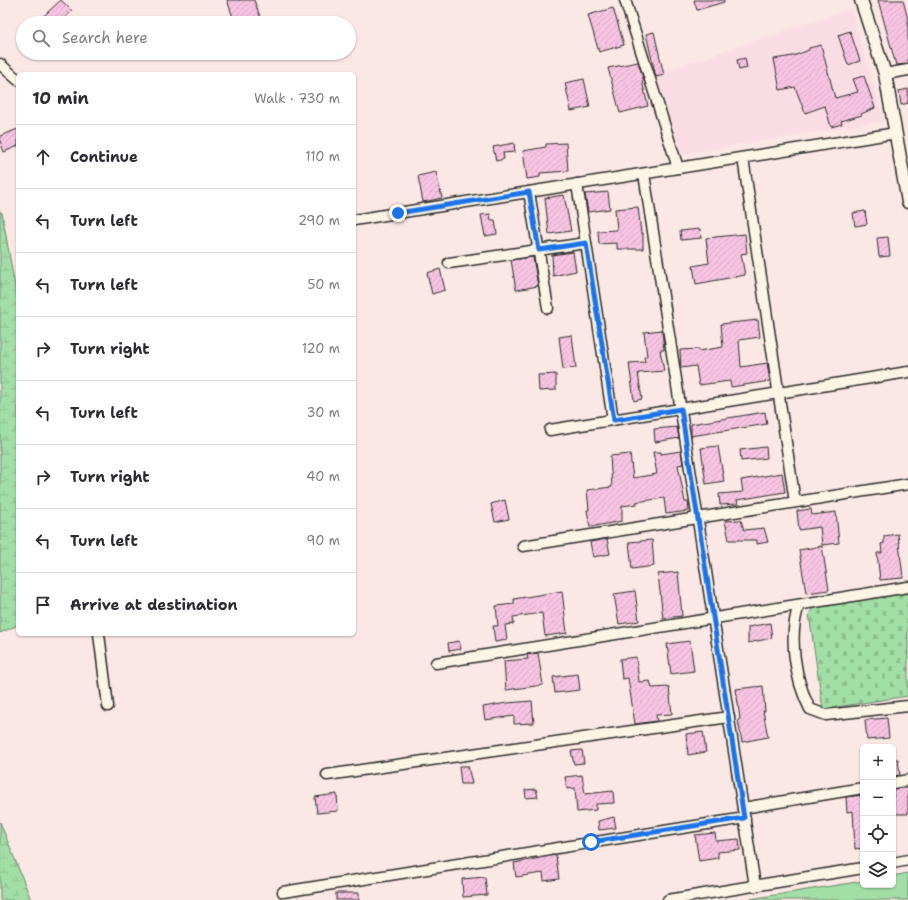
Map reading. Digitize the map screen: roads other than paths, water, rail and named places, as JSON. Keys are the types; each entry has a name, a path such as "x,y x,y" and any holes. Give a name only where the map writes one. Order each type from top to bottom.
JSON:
{"street":[{"path":"625,0 678,168"},
{"path":"861,0 885,74 908,202"},
{"path":"0,64 16,78"},
{"path":"885,74 908,70"},
{"path":"356,220 896,133"},
{"path":"743,158 795,502"},
{"path":"644,174 755,886"},
{"path":"577,184 614,420"},
{"path":"529,192 548,308"},
{"path":"449,263 586,243"},
{"path":"550,430 908,372"},
{"path":"523,546 908,484"},
{"path":"436,663 908,587"},
{"path":"799,605 795,617 794,634 798,681 810,710 826,715 908,706"},
{"path":"99,636 108,706"},
{"path":"327,774 729,717"},
{"path":"896,782 908,780"},
{"path":"283,892 744,813 860,789"},
{"path":"896,862 908,860"},
{"path":"668,900 860,868"}]}
